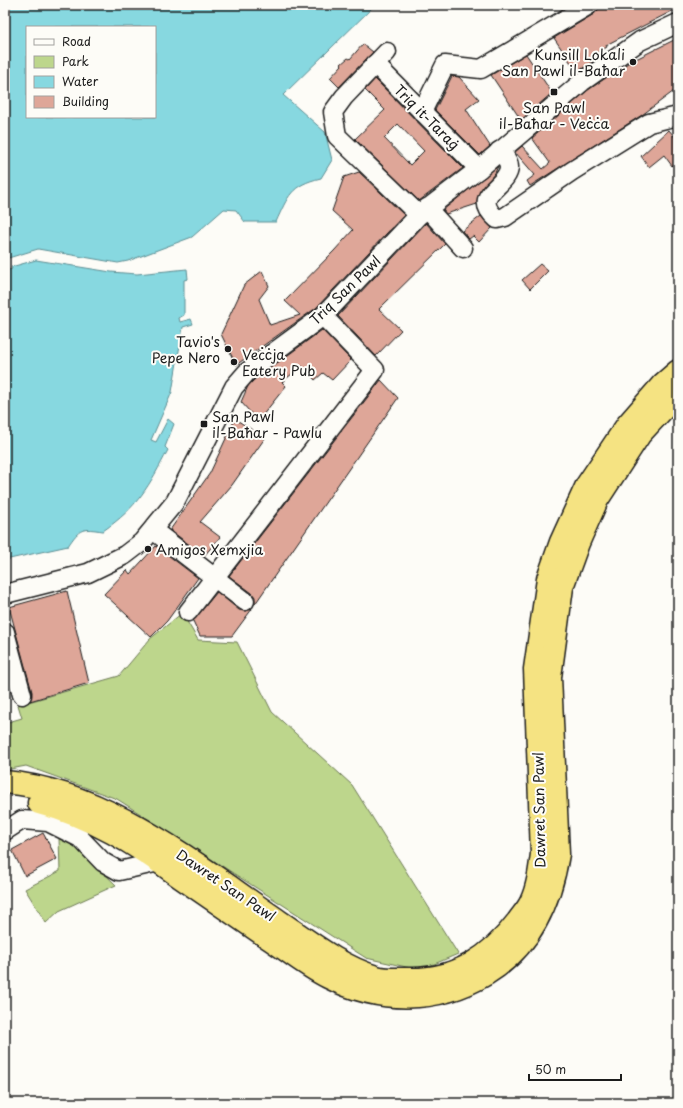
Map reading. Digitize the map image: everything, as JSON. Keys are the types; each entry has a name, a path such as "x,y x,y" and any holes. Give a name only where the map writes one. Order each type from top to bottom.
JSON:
{"highway":[{"name":"Dawret San Pawl","path":"5,782 23,784 85,800 125,820 184,856 329,955 378,978 426,980 445,976 486,955 504,940 531,903 539,876 542,854 535,669 548,579 561,542 587,484 628,424 663,384 678,371"},
{"name":"Dawret San Pawl","path":"5,797 22,798 60,808 112,832 159,862 312,968 328,977 374,994 409,998 448,992 473,982 496,968 517,950 544,907 554,878 558,854 550,677 562,587 578,543 597,500 640,434 678,393"}],"street":[{"path":"422,112 445,65 481,69 589,5"},
{"name":"Triq San Pawl","path":"5,594 88,573 125,555 153,530 175,502 234,387 247,372 323,316 423,211 479,169 582,82 640,41 678,23"},
{"name":"Triq it-Taraġ","path":"423,211 337,136 333,112 344,97 381,58 422,112 479,169"},
{"path":"499,151 508,163 508,173 488,196 486,205 489,213 497,219 505,217 572,171 649,123 678,116"},
{"path":"423,211 463,248"},
{"path":"188,612 375,370 323,316"},
{"path":"153,530 245,601"},
{"path":"5,632 22,695"},
{"path":"5,831 22,820 48,822 80,838 104,862 119,871 159,862"},
{"name":"Dawret San Pawl","path":"125,820 152,846 159,862"},
{"path":"104,862 128,862 135,854 132,844"}],"green space":[{"path":"182,613 198,640 237,642 272,712 352,785 458,954 420,970 366,958 117,799 26,766 5,770 5,723 22,718 18,705 119,676 150,639"},
{"path":"59,838 75,845 116,885 59,911 46,923 25,889 60,871"}],"water":[{"path":"5,5 375,5 283,95 325,132 332,160 321,178 303,184 292,193 284,205 276,222 245,222 236,210 224,209 192,237 128,261 118,263 38,249 5,259"},
{"path":"36,260 111,272 137,274 187,269 188,279 184,280 184,315 179,318 180,322 191,319 193,324 183,327 172,392 151,440 156,442 168,419 174,424 165,447 168,450 142,495 125,513 103,531 82,531 68,546 5,560 5,271 12,269 11,267"}],"building":[{"path":"604,5 678,5 678,8 606,45 607,47 592,56 595,60 577,72 554,38 594,14"},
{"path":"678,38 678,88 642,115 530,186 527,181 535,175 515,152 522,146 543,169 550,163 532,138 588,90 628,63"},
{"path":"363,44 373,52 339,87 330,78 342,65 341,64 348,58 350,59"},
{"path":"526,54 552,93 521,120 491,75"},
{"path":"452,76 459,77 479,99 466,109 490,146 480,155 435,110"},
{"path":"375,79 463,168 419,201 355,139 385,110 365,90","holes":["398,124 424,151 410,165 384,138"]},
{"path":"669,130 678,141 678,161 672,166 664,155 649,167 641,156"},
{"path":"498,166 495,173 480,191 477,204 446,214 443,210"},
{"path":"359,172 404,215 316,308 236,365 221,334 244,285 262,271 269,286 259,299 270,325 300,315 285,301 353,230 332,211 344,177"},
{"path":"481,216 492,228 479,242 473,236 469,239 462,231"},
{"path":"426,223 445,244 379,309 401,330 376,356 338,316"},
{"path":"540,264 548,271 530,289 522,280"},
{"path":"322,330 351,360 332,380 323,373 315,380 302,366 282,382 286,386 258,421 241,402 248,386"},
{"path":"381,380 398,398 255,604 255,597 252,593 229,576"},
{"path":"235,419 265,438 232,485 200,522 220,537 204,556 170,530 210,473"},
{"path":"156,546 198,578 167,621 151,637 104,594 127,570 130,574"},
{"path":"67,591 89,683 30,701 32,692 9,607"},
{"path":"217,592 239,610 244,611 252,609 232,636 200,636 193,621"},
{"path":"43,833 57,859 25,876 12,850"}],"place":[{"name":"Kunsill Lokali San Pawl il-Baħar","path":"633,62"},
{"name":"San Pawl il-Baħar - Veċċa","path":"554,92"},
{"name":"Tavio's Pepe Nero","path":"228,349"},
{"name":"Veċċja Eatery Pub","path":"234,362"},
{"name":"San Pawl il-Baħar - Pawlu","path":"204,424"},
{"name":"Amigos Xemxjia","path":"148,549"}]}
